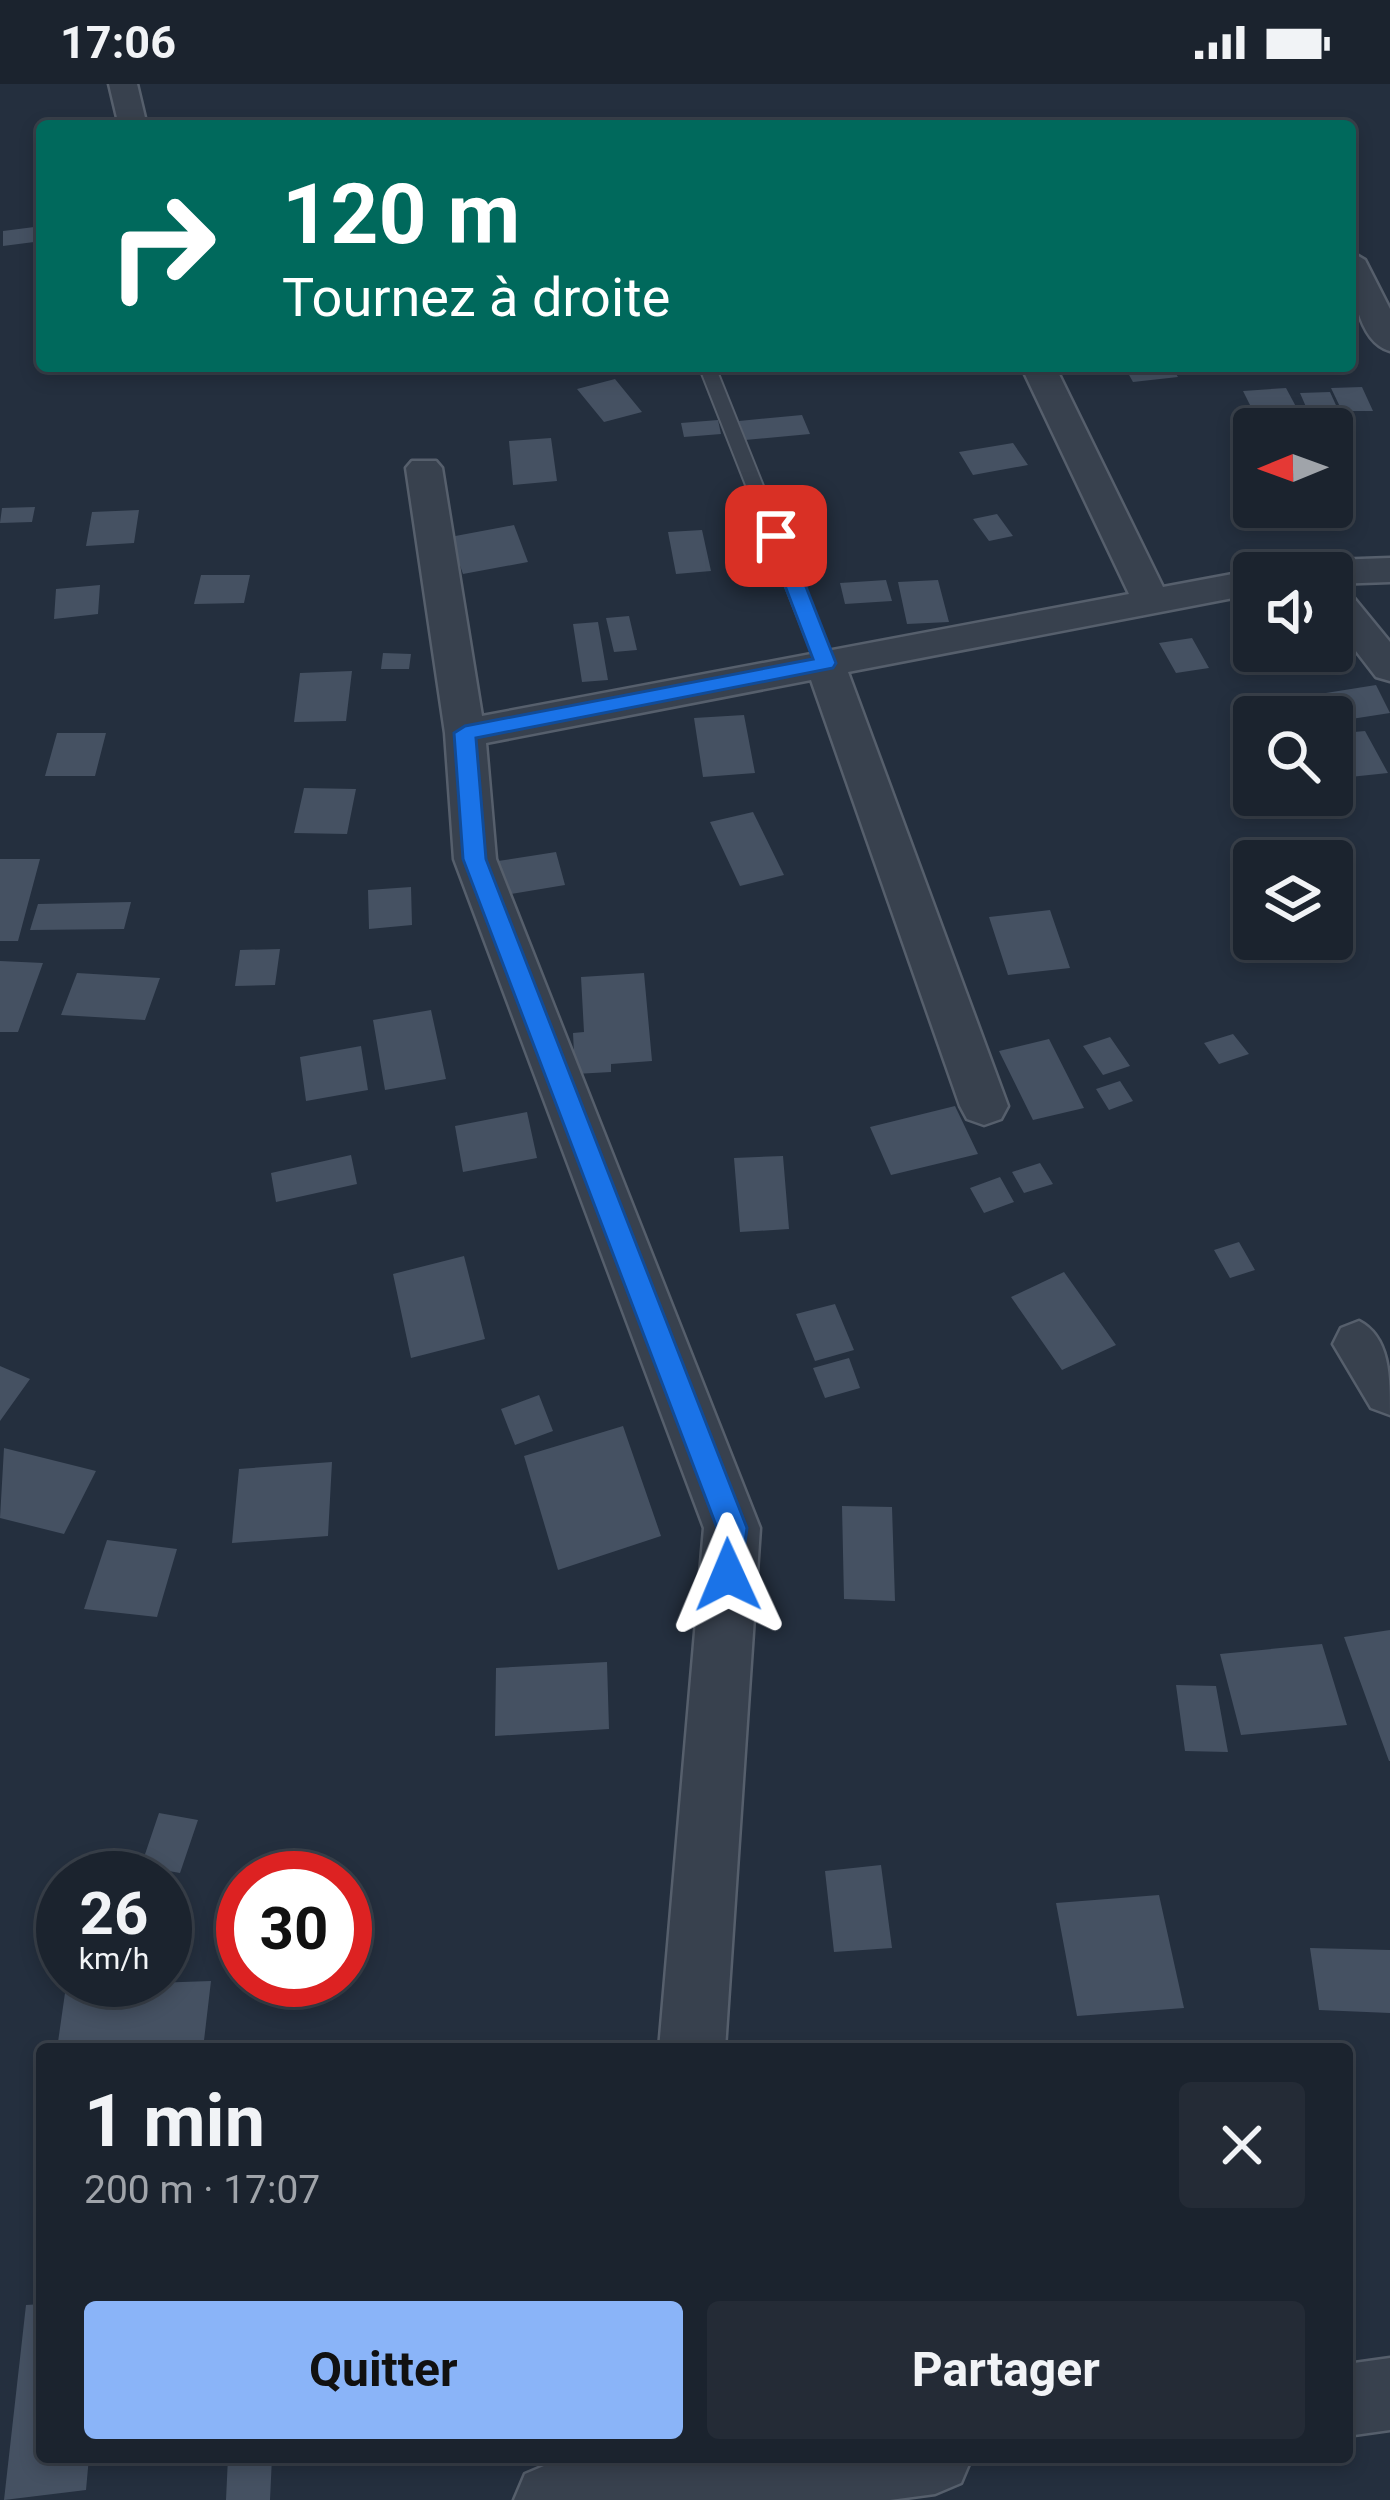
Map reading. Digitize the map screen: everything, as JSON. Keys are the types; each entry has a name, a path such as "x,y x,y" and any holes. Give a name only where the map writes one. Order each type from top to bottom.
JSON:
{"street":[{"path":"123,84 132,120"},
{"path":"1356,272 1390,341"},
{"path":"1041,372 1151,602"},
{"path":"424,469 465,733 475,859 732,1528 692,2043"},
{"path":"1353,574 1390,570"},
{"path":"465,733 1233,586"},
{"path":"1353,623 1390,668"},
{"path":"825,663 984,1106"},
{"path":"1359,1344 1390,1391"},
{"path":"1353,2399 1390,2394"},
{"path":"551,2500 874,2463"}],"lane":[{"path":"709,372 825,663"}],"building":[{"path":"36,227 36,242 3,246 3,231"},
{"path":"1127,372 1175,372 1178,377 1133,382"},
{"path":"615,379 642,412 604,422 577,389"},
{"path":"1362,387 1373,411 1341,408 1331,388"},
{"path":"1286,388 1297,408 1252,408 1243,391"},
{"path":"1330,392 1337,408 1307,408 1300,393"},
{"path":"802,415 810,434 745,440 739,421"},
{"path":"718,420 721,434 684,437 681,423"},
{"path":"551,438 557,481 513,485 509,441"},
{"path":"1013,443 1028,465 973,475 959,452"},
{"path":"35,507 32,522 0,523 2,508"},
{"path":"139,510 134,543 86,546 92,512"},
{"path":"997,514 1013,536 989,541 973,519"},
{"path":"514,525 528,562 463,574 450,537"},
{"path":"702,530 711,571 676,574 668,532"},
{"path":"201,575 250,575 244,603 194,604"},
{"path":"886,580 892,601 845,604 840,583"},
{"path":"938,580 949,622 907,624 898,582"},
{"path":"100,585 98,614 54,619 56,589"},
{"path":"629,616 637,650 614,652 606,618"},
{"path":"598,622 608,680 582,682 573,624"},
{"path":"1192,638 1209,668 1176,673 1159,643"},
{"path":"383,653 411,654 409,669 381,669"},
{"path":"352,671 346,721 294,722 300,673"},
{"path":"1376,685 1390,713 1353,719 1353,696 1307,696"},
{"path":"744,715 755,773 703,777 694,718"},
{"path":"1365,731 1388,773 1353,777 1353,732"},
{"path":"57,733 106,733 95,776 45,776"},
{"path":"304,788 356,789 347,834 294,833"},
{"path":"753,812 784,875 740,886 710,822"},
{"path":"556,852 565,885 505,895 498,861"},
{"path":"0,859 40,859 18,941 0,941"},
{"path":"411,887 412,925 369,929 368,890"},
{"path":"131,902 124,929 30,930 38,904"},
{"path":"1050,910 1070,968 1008,975 989,917"},
{"path":"280,949 275,985 235,986 240,950"},
{"path":"0,961 43,963 18,1032 0,1032"},
{"path":"77,973 160,978 145,1020 61,1015"},
{"path":"644,973 652,1061 611,1064 611,1072 575,1074 573,1033 584,1032 581,977"},
{"path":"431,1010 446,1079 385,1090 373,1020"},
{"path":"1233,1034 1249,1054 1219,1064 1204,1043"},
{"path":"1110,1037 1130,1066 1103,1075 1083,1046"},
{"path":"1049,1039 1084,1108 1033,1120 999,1051"},
{"path":"361,1046 368,1090 306,1101 300,1057"},
{"path":"1120,1081 1133,1101 1109,1110 1096,1089"},
{"path":"955,1106 978,1154 891,1175 870,1127"},
{"path":"527,1112 537,1158 463,1172 455,1126"},
{"path":"351,1155 357,1184 276,1202 271,1173"},
{"path":"783,1156 789,1229 740,1232 734,1158"},
{"path":"1040,1163 1053,1184 1024,1193 1012,1172"},
{"path":"1000,1177 1014,1202 984,1213 970,1188"},
{"path":"1239,1242 1255,1270 1230,1278 1214,1250"},
{"path":"464,1256 485,1339 411,1358 393,1274"},
{"path":"1064,1272 1116,1345 1062,1370 1011,1297"},
{"path":"835,1304 854,1350 815,1361 796,1314"},
{"path":"849,1358 860,1388 825,1398 813,1368"},
{"path":"0,1366 30,1379 0,1421"},
{"path":"539,1395 553,1431 515,1445 501,1409"},
{"path":"623,1426 661,1536 558,1570 524,1456"},
{"path":"4,1448 96,1471 64,1534 0,1518"},
{"path":"332,1462 328,1536 232,1543 239,1469"},
{"path":"842,1506 892,1507 895,1601 844,1599"},
{"path":"107,1540 177,1549 157,1617 84,1609"},
{"path":"1390,1630 1390,1761 1389,1761 1344,1637"},
{"path":"1322,1644 1347,1725 1241,1735 1220,1654"},
{"path":"607,1662 609,1729 495,1736 496,1668"},
{"path":"1176,1685 1216,1686 1228,1752 1185,1751"},
{"path":"159,1813 198,1820 187,1851 146,1851"},
{"path":"881,1865 892,1948 834,1952 825,1871"},
{"path":"1159,1895 1184,2008 1077,2016 1056,1903"},
{"path":"1310,1948 1390,1950 1390,2013 1319,2010"},
{"path":"211,1981 204,2043 58,2043 63,2007 192,2007 192,1982"},
{"path":"36,2304 36,2463 88,2463 86,2490 4,2500 26,2305"},
{"path":"228,2463 272,2463 270,2500 226,2500"}],"route":[{"path":"728,1575 732,1528 475,859 465,733 825,663 776,536"}]}
